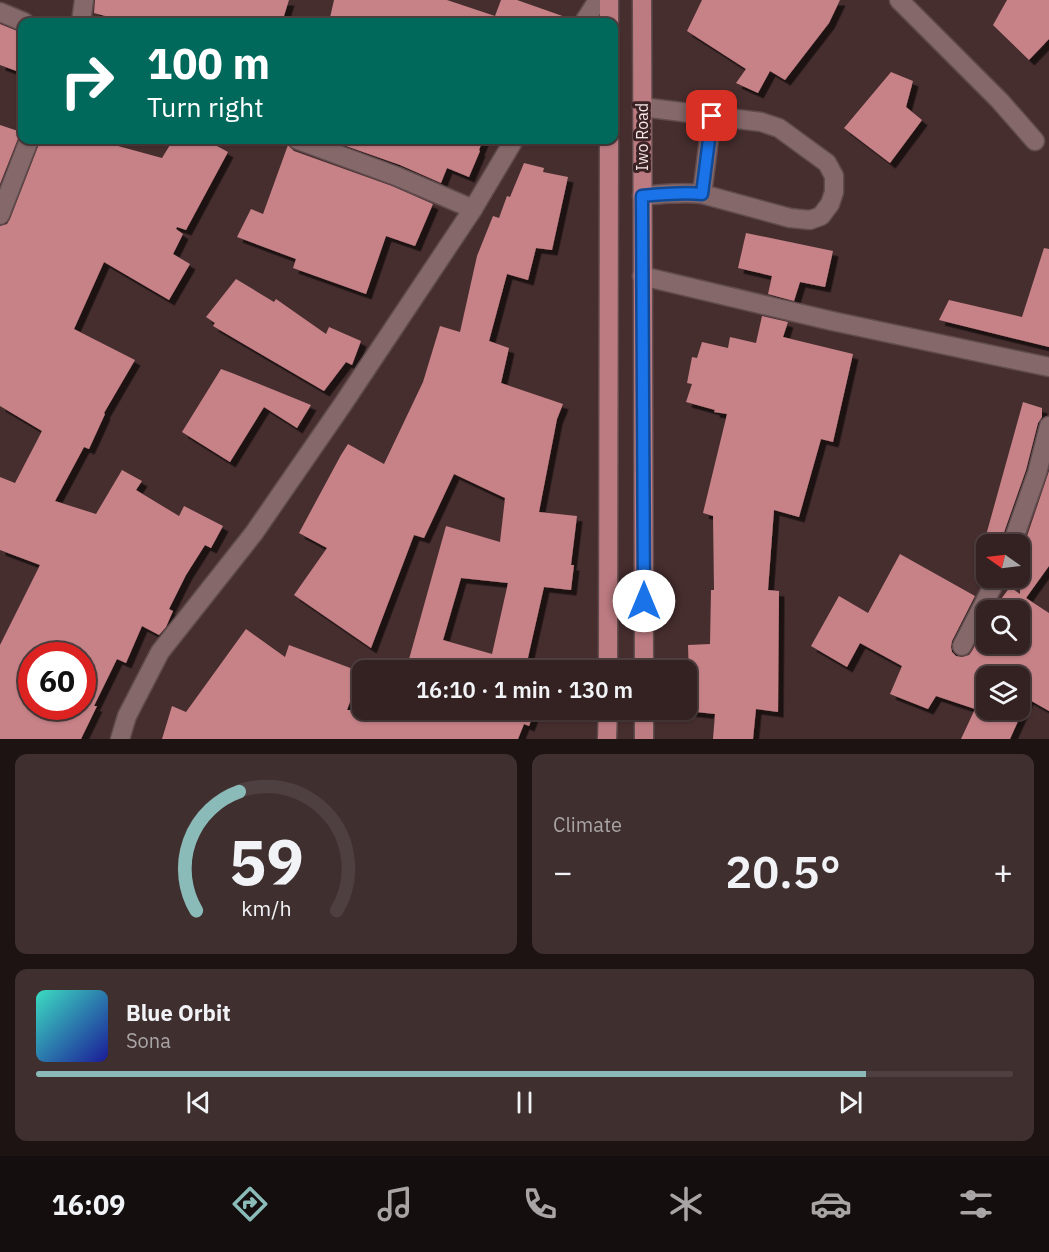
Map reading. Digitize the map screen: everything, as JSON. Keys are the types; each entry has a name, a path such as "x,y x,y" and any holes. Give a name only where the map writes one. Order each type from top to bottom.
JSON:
{"main road":[{"path":"609,0 609,18"},
{"name":"Iwo Road","path":"642,0 644,660"},
{"name":"Iwo Road","path":"608,660 609,144"},
{"path":"608,720 608,739"},
{"path":"644,720 644,739"}],"street":[{"path":"82,18 84,0"},
{"path":"587,18 598,0"},
{"path":"899,0 1000,101 1035,141"},
{"path":"0,12 18,20"},
{"path":"642,107 761,122 778,128 827,163 834,176 834,192 830,204 821,216 810,220 790,218 702,194 669,193 642,196"},
{"path":"702,194 712,116"},
{"path":"0,215 27,144"},
{"path":"309,144 396,176 473,209"},
{"path":"120,739 127,716 160,652 254,532 343,404 473,209 512,144"},
{"path":"642,276 832,321 1049,367"},
{"path":"1016,534 1037,473 1049,426"},
{"path":"962,646 993,588"}],"building":[{"path":"95,0 289,0 283,18 113,18 94,13"},
{"path":"334,0 447,0 495,16 501,0 517,0 568,18 330,18"},
{"path":"702,0 840,0 829,23 785,80 770,71 758,93 736,83 746,69 687,31"},
{"path":"1007,0 1049,0 1049,39 1029,60 993,25"},
{"path":"0,24 18,31 18,72 0,65"},
{"path":"891,72 913,81 906,107 922,120 890,163 844,128"},
{"path":"0,125 18,131 18,139 0,184"},
{"path":"39,144 111,144 162,158 171,144 213,144 228,152 186,230 177,227 176,229 183,234 173,254 190,264 169,300 104,262 74,329 135,360 104,413 89,449 84,447 55,501 96,514 122,470 142,481 136,490 179,516 184,506 223,526 211,548 205,545 186,575 169,609 173,611 166,627 159,635 142,626 126,663 117,659 96,702 96,642 18,642 18,720 90,720 81,739 0,739 0,645 40,565 0,550 0,477 15,483 42,431 0,406 0,226 7,224"},
{"path":"340,144 481,144 469,177 447,168 441,183 400,165"},
{"path":"288,145 294,151 392,186 433,204 415,246 386,236 366,294 293,268 296,259 237,237 251,209 263,214"},
{"path":"524,163 544,168 543,172 568,177 552,250 536,248 528,280 507,274 489,341 509,348 501,383 563,404 557,419 539,512 577,516 571,565 574,565 571,590 544,587 527,660 409,660 446,526 500,542 505,498 454,474 424,538 414,535 371,648 294,595 327,548 299,533 348,444 384,464 423,382 440,326 460,332 477,256 493,216 499,218 507,196 510,197","holes":["461,578 508,583 492,654 443,640"]},
{"path":"746,233 833,251 825,287 800,282 794,301 768,294 772,276 738,268"},
{"path":"1044,248 1049,249 1049,347 939,320 949,300 1022,317"},
{"path":"236,279 274,302 276,299 326,334 329,327 361,341 352,365 346,362 324,391 213,326 215,323 206,317"},
{"path":"762,316 788,322 783,337 853,354 833,442 821,439 799,517 774,510 768,590 779,591 778,712 756,709 753,739 713,739 715,714 697,712 697,660 688,660 688,645 710,644 711,590 714,590 713,516 703,513 727,414 686,402 692,384 687,383 692,357 697,358 702,342 728,348 730,337 756,343"},
{"path":"221,369 311,405 297,428 264,407 230,462 182,432"},
{"path":"1023,402 1042,408 1042,417 1038,423 1026,470 1003,534 986,534"},
{"path":"1049,471 1049,566 1026,598 1029,600 1000,600 1009,588 1020,594 1020,588 1030,588 1030,534 1028,534"},
{"path":"900,554 975,596 951,647 956,656 969,655 976,643 976,654 1030,654 1030,601 1049,613 1049,711 1030,700 1030,666 976,666 976,720 1019,720 1010,739 961,739 975,709 936,696 928,709 890,694 902,666 860,643 847,667 811,646 839,596 868,613"},
{"path":"246,629 285,657 289,645 352,669 352,696 347,710 352,710 352,720 531,720 529,726 524,724 518,739 162,739 172,706 186,712"}],"route":[{"path":"644,601 642,196 669,193 702,194 712,116"}]}
